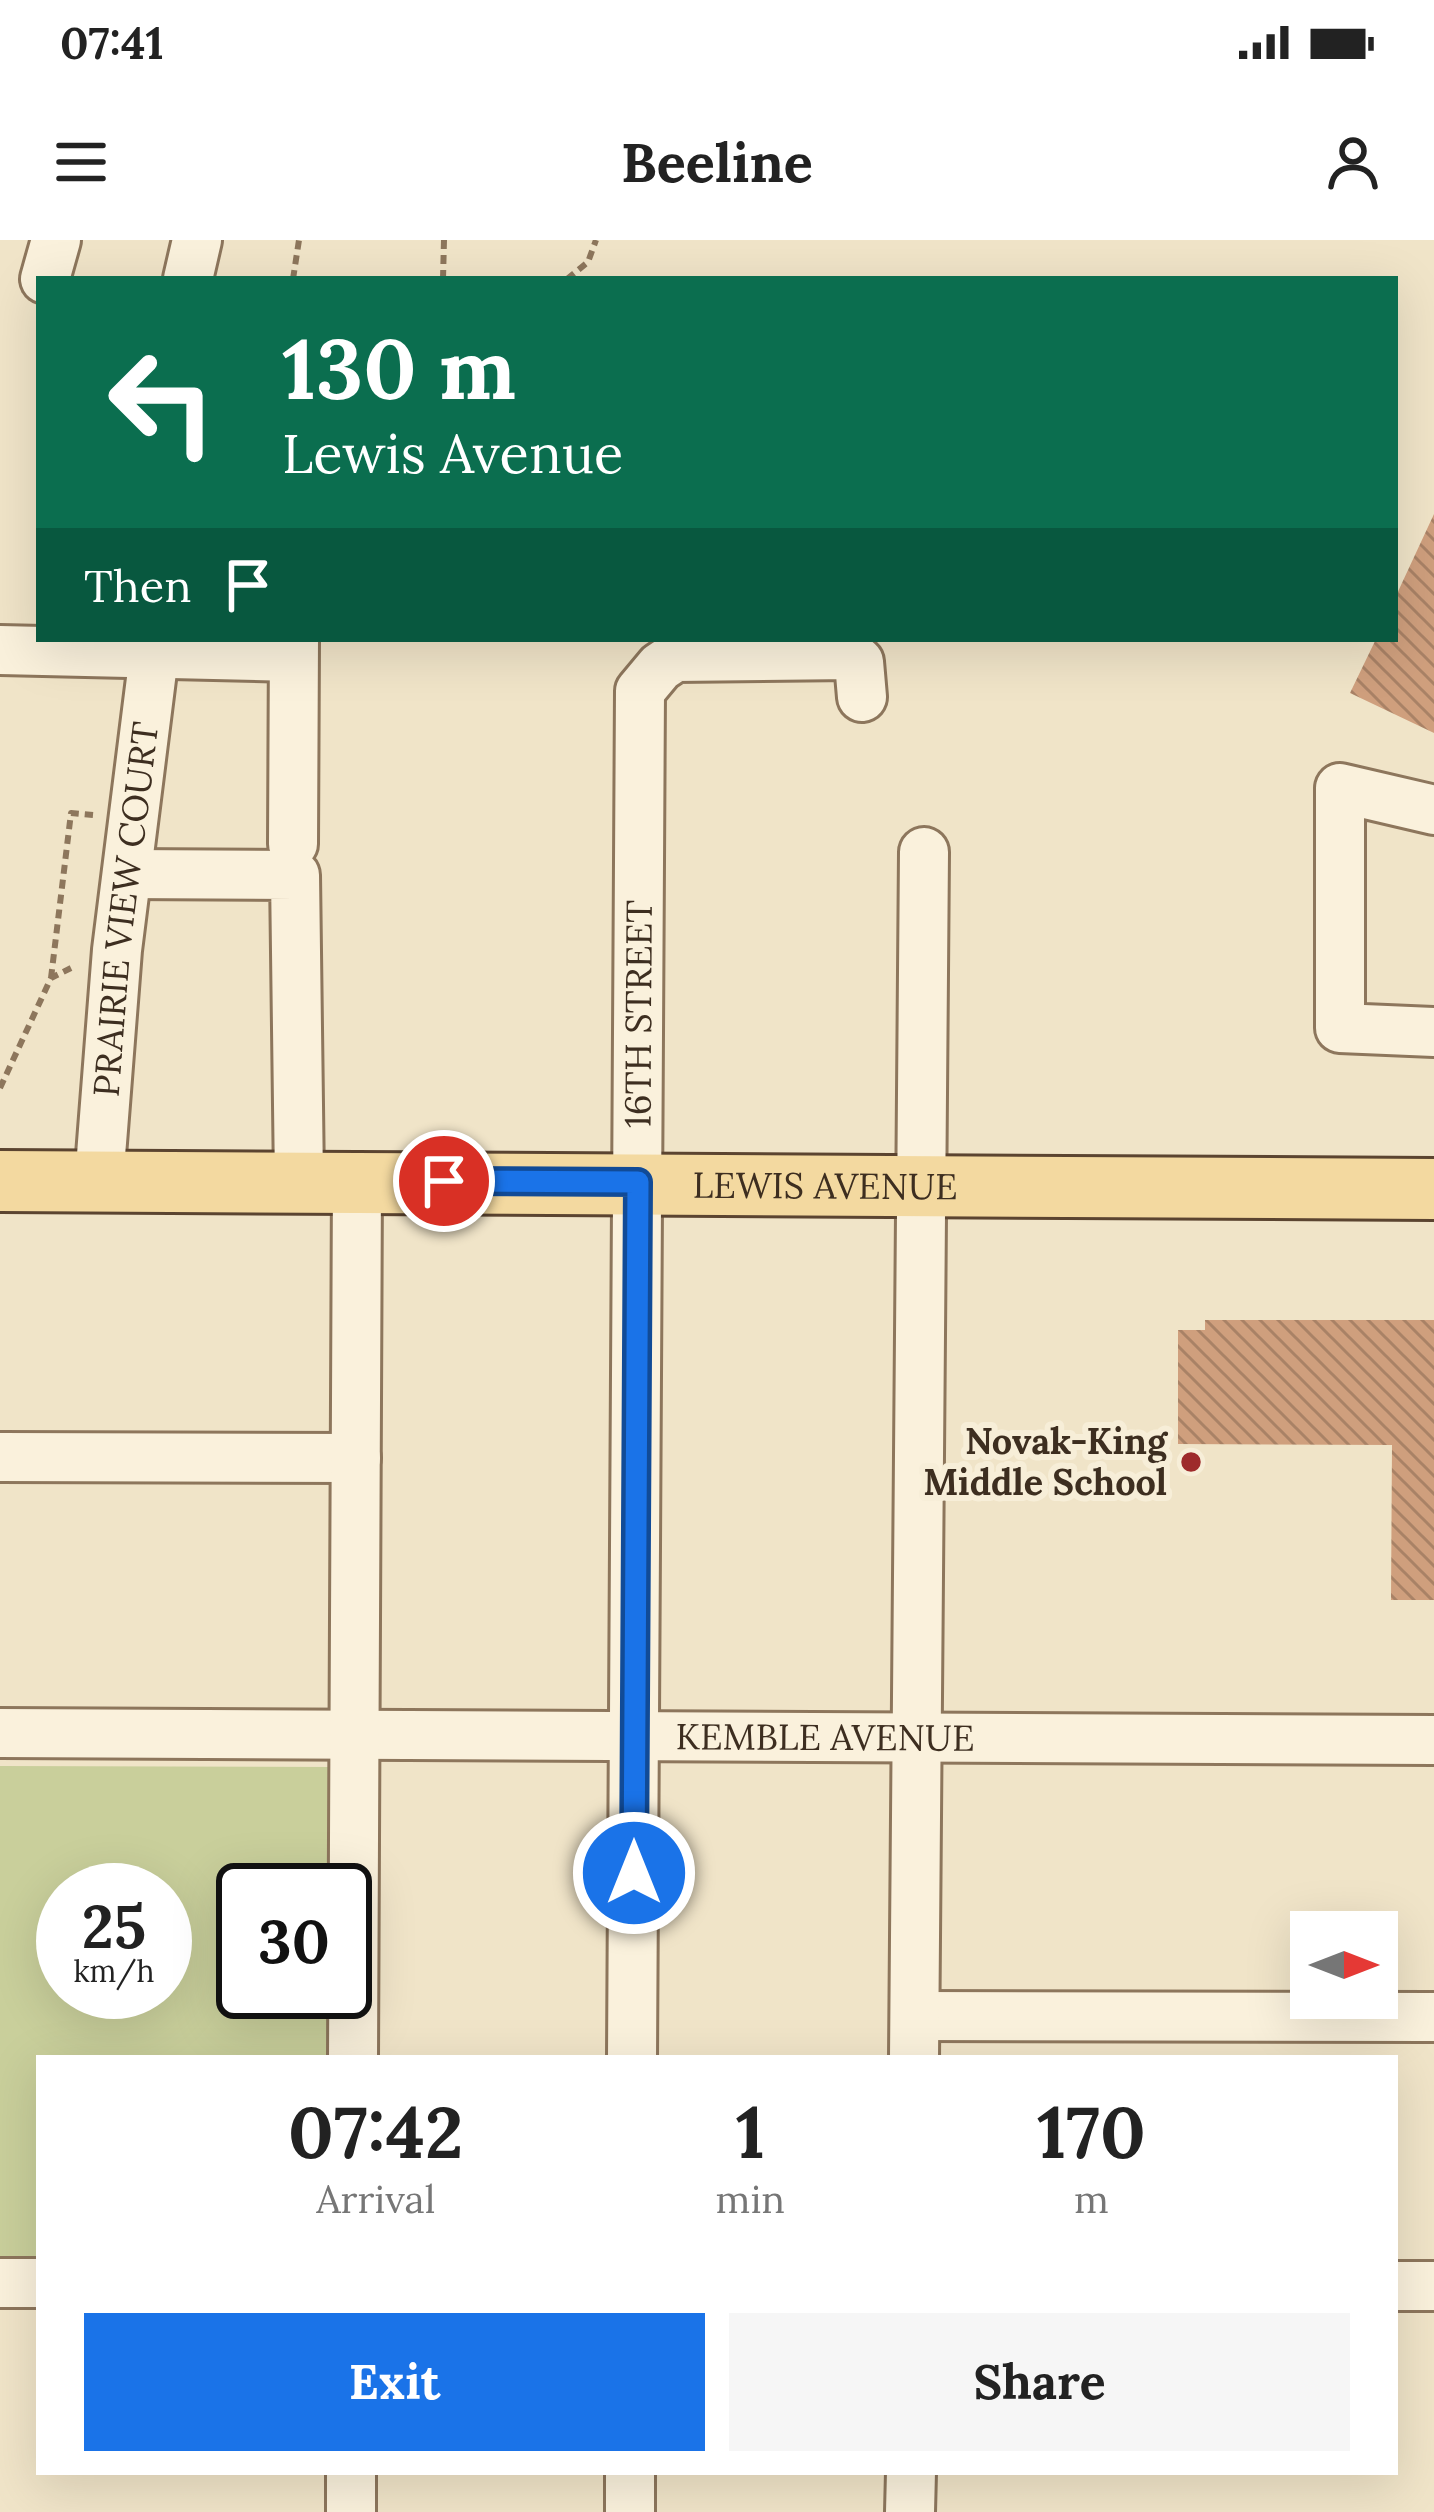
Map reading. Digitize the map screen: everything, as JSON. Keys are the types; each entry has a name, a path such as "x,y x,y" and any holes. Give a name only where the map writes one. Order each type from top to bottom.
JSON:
{"main road":[{"name":"LEWIS AVENUE","path":"0,1181 1434,1189"}],"street":[{"path":"46,276 56,240"},
{"path":"189,276 196,240"},
{"path":"26,646 294,648 293,844"},
{"name":"PRAIRIE VIEW COURT","path":"99,1181 127,874 155,648"},
{"name":"16TH STREET","path":"632,2055 640,692 659,667 675,657 851,655 859,662 862,698"},
{"path":"1434,810 1340,788 1340,1028 1434,1032"},
{"path":"925,852 915,2037 1434,2018"},
{"path":"127,874 295,875 356,1458 353,2055"},
{"path":"0,1457 356,1458"},
{"name":"KEMBLE AVENUE","path":"0,1733 1434,1740"},
{"path":"0,2283 36,2284"},
{"path":"1398,2286 1434,2286"},
{"path":"351,2475 351,2512"},
{"path":"630,2475 630,2512"},
{"path":"910,2512 911,2475"}],"path":[{"path":"293,276 299,240"},
{"path":"443,276 444,240"},
{"path":"570,276 588,262 596,240"},
{"path":"0,1088 51,978 71,813 105,815"},
{"path":"51,978 71,968"}],"green space":[{"path":"0,1766 333,1767 332,1863 216,1863 216,2019 332,2019 332,2055 36,2055 36,2259 0,2258"}],"building":[{"path":"1434,514 1434,733 1350,693 1375,642 1398,642 1398,592"},
{"path":"1205,1320 1434,1320 1434,1600 1391,1600 1392,1445 1178,1444 1178,1330 1205,1330"}],"place":[{"name":"Novak-King Middle School","path":"1191,1462"}],"route":[{"path":"444,1181 638,1182 634,1873"}]}
